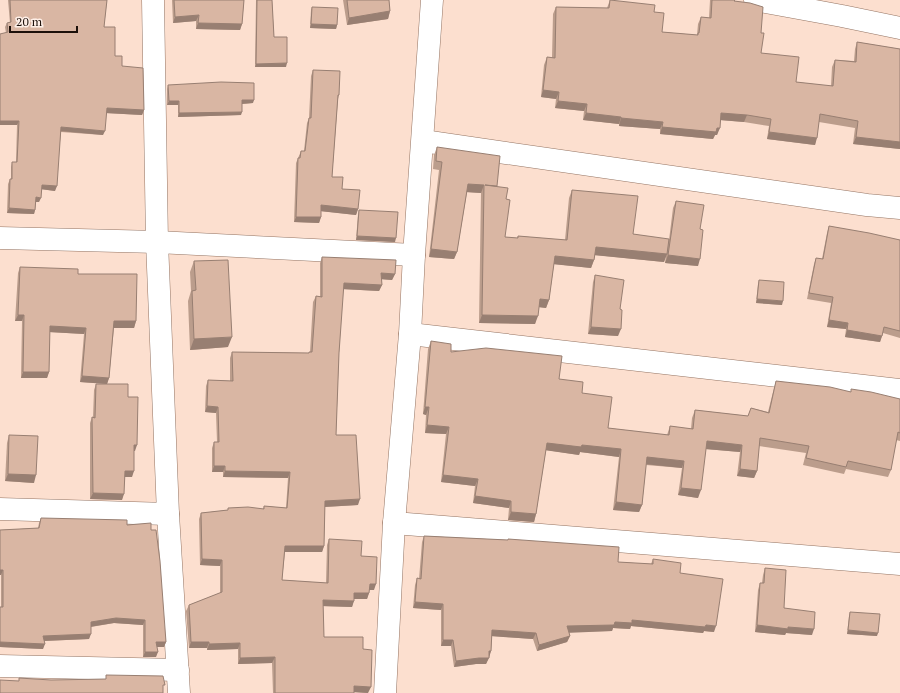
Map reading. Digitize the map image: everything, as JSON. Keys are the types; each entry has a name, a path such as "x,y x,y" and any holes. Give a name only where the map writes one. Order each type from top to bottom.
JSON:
{"street":[{"path":"153,0 157,242 168,514 179,693"},
{"path":"385,693 394,523 410,334 414,255 432,0"},
{"path":"756,0 900,28"},
{"path":"423,141 867,205 900,208"},
{"path":"0,238 157,242 414,255"},
{"path":"410,334 900,390"},
{"path":"0,509 168,514"},
{"path":"394,523 900,564"},
{"path":"0,666 178,670"}],"building":[{"path":"10,0 107,0 104,27 115,27 115,56 122,56 122,66 143,68 144,110 107,108 105,131 61,127 57,186 42,185 41,198 36,197 35,210 9,208 12,162 17,162 19,121 0,121 0,34 8,32 7,23 11,22"},
{"path":"174,0 244,0 242,24 198,23 199,15 175,17"},
{"path":"257,0 272,0 274,37 287,37 287,63 256,64"},
{"path":"347,0 389,0 390,11 349,18"},
{"path":"610,0 655,5 654,12 664,13 662,32 698,35 701,17 711,18 712,0 735,0 734,1 750,3 763,7 761,33 764,33 761,53 799,57 796,82 833,86 835,60 856,62 857,42 900,49 900,142 856,137 858,121 820,114 817,138 769,132 771,119 747,115 721,113 720,128 717,128 716,132 662,127 663,122 586,113 587,104 558,101 559,92 543,90 547,57 555,58 556,7 609,8"},
{"path":"312,7 338,8 337,25 311,24"},
{"path":"313,70 340,71 332,177 343,177 342,189 360,190 358,209 321,205 321,217 296,217 298,158 300,158 301,151 305,151 309,118 311,118"},
{"path":"221,82 254,83 254,100 242,100 242,112 179,113 179,101 169,101 168,85"},
{"path":"437,147 500,156 497,186 485,185 508,188 506,199 510,200 505,237 518,238 518,236 567,240 572,190 638,196 633,234 669,239 667,254 596,247 594,260 555,256 549,300 540,299 538,316 482,315 484,185 468,184 457,252 431,249 442,162 436,161"},
{"path":"676,201 704,205 700,229 703,230 700,259 668,255"},
{"path":"359,210 398,212 396,238 357,236"},
{"path":"829,226 900,240 900,331 884,327 882,336 847,330 848,323 829,320 833,297 809,293 816,258 823,259"},
{"path":"322,257 396,260 395,274 381,273 382,285 344,283 339,353 336,435 356,435 360,499 325,501 324,546 285,546 282,580 328,583 329,539 362,541 361,556 377,557 376,584 370,584 369,593 354,593 354,601 323,600 324,637 363,637 363,649 372,650 371,687 354,686 354,693 275,693 275,657 240,658 240,643 209,644 209,642 191,642 189,605 222,592 222,560 202,559 201,513 228,510 228,508 248,507 264,509 264,506 287,508 290,472 225,471 225,466 214,466 214,442 219,442 218,407 207,406 208,380 233,381 232,352 312,352 316,296 322,297"},
{"path":"228,260 232,337 194,339 192,291 196,290 194,261"},
{"path":"20,267 78,269 78,274 137,274 136,321 114,321 109,378 82,376 86,328 50,326 49,372 23,372 24,315 18,315"},
{"path":"595,275 624,280 620,309 622,310 621,329 591,327"},
{"path":"759,280 784,282 783,301 757,299"},
{"path":"431,341 451,344 451,352 486,348 562,356 559,379 583,382 582,393 612,397 608,428 669,435 670,426 693,429 695,410 748,416 751,408 769,413 776,381 830,387 851,392 851,389 900,399 900,433 898,432 891,470 848,461 846,467 806,458 809,446 760,438 757,471 740,469 742,445 707,441 701,490 681,488 684,461 647,457 642,505 616,502 621,449 582,445 581,447 547,443 536,514 511,512 511,501 475,496 478,479 443,475 449,427 427,425 429,407 425,407"},
{"path":"96,384 128,384 128,397 138,397 137,445 134,445 134,471 125,471 124,494 93,493 92,417 95,418"},
{"path":"9,435 38,436 36,475 8,474"},
{"path":"41,518 127,520 127,525 151,523 151,530 156,530 160,561 166,642 156,642 158,652 145,652 145,620 116,618 91,622 91,634 43,636 45,644 0,642 0,607 3,607 3,570 0,570 0,530 39,528"},
{"path":"424,536 508,539 619,547 618,562 653,564 653,559 681,563 680,573 723,579 716,626 706,625 705,627 632,620 632,623 615,622 614,625 567,626 570,636 539,645 536,633 492,630 491,651 489,651 489,658 456,661 453,640 443,640 443,604 415,602 417,578 421,579"},
{"path":"765,568 786,570 784,608 815,612 814,629 788,627 788,629 757,625 760,583 764,583"},
{"path":"850,612 880,614 878,633 848,630"},
{"path":"106,675 163,676 165,685 163,685 163,693 0,693 0,680 19,681 19,678 51,680 106,679"}]}
